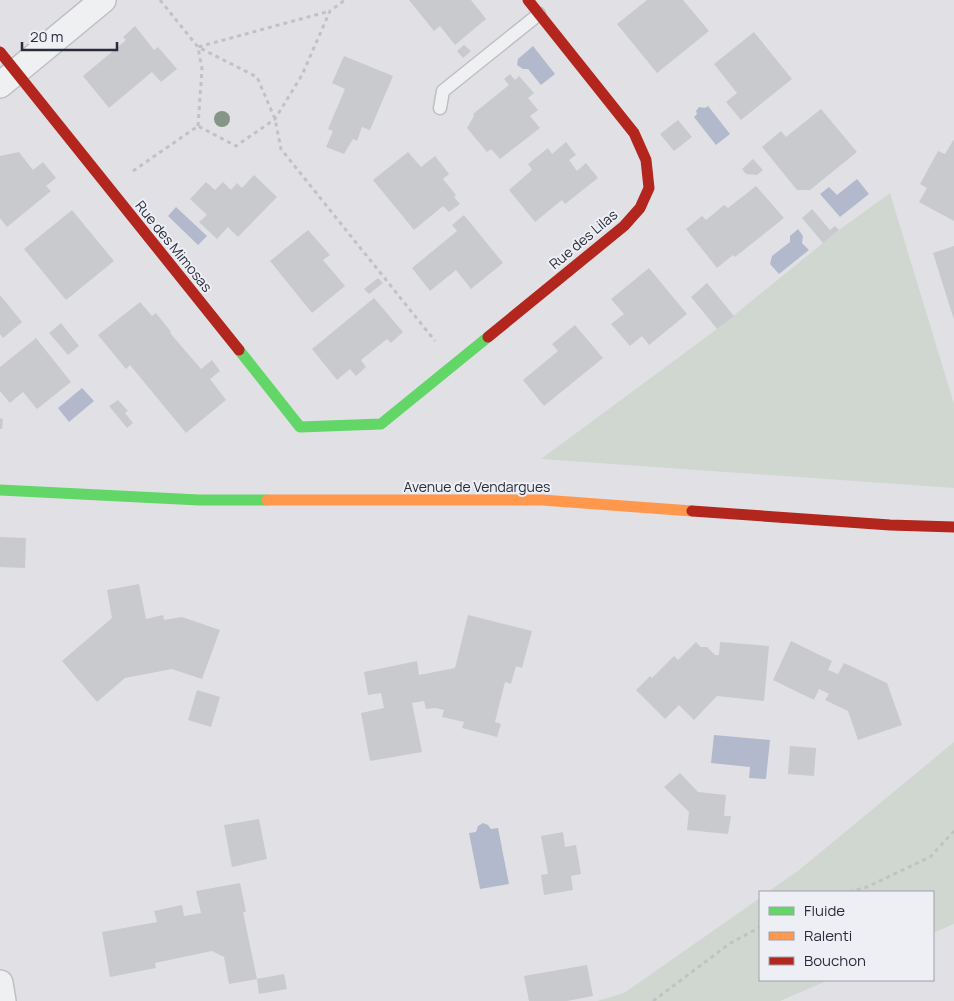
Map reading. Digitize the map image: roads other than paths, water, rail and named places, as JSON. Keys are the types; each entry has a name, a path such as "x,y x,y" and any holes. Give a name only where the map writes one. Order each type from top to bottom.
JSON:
{"street":[{"path":"8,79 103,0"},
{"name":"Rue des Lilas","path":"340,427 381,424 624,226 640,208 649,188 646,160 634,132 528,0"},
{"name":"Rue des Mimosas","path":"0,52 8,79 300,428 340,427"},
{"name":"Avenue de Vendargues","path":"0,490 199,500 542,500 954,527"},
{"path":"0,983 4,1001"}],"lane":[{"path":"440,108 443,91 539,14"}],"water":[{"path":"533,46 555,74 541,85 528,69 523,69 517,65 518,59"},
{"path":"708,106 730,134 716,145 694,117 699,107 705,108"},
{"path":"857,179 869,194 840,217 820,194 829,187 837,195"},
{"path":"176,207 207,236 198,245 168,216"},
{"path":"798,229 803,236 802,243 809,250 779,274 770,264 772,256 790,242 790,236"},
{"path":"82,388 94,401 69,422 58,408"},
{"path":"714,735 770,740 766,779 749,778 750,767 711,763"},
{"path":"483,823 491,829 498,828 509,884 480,889 469,833 476,832 478,826"}]}
